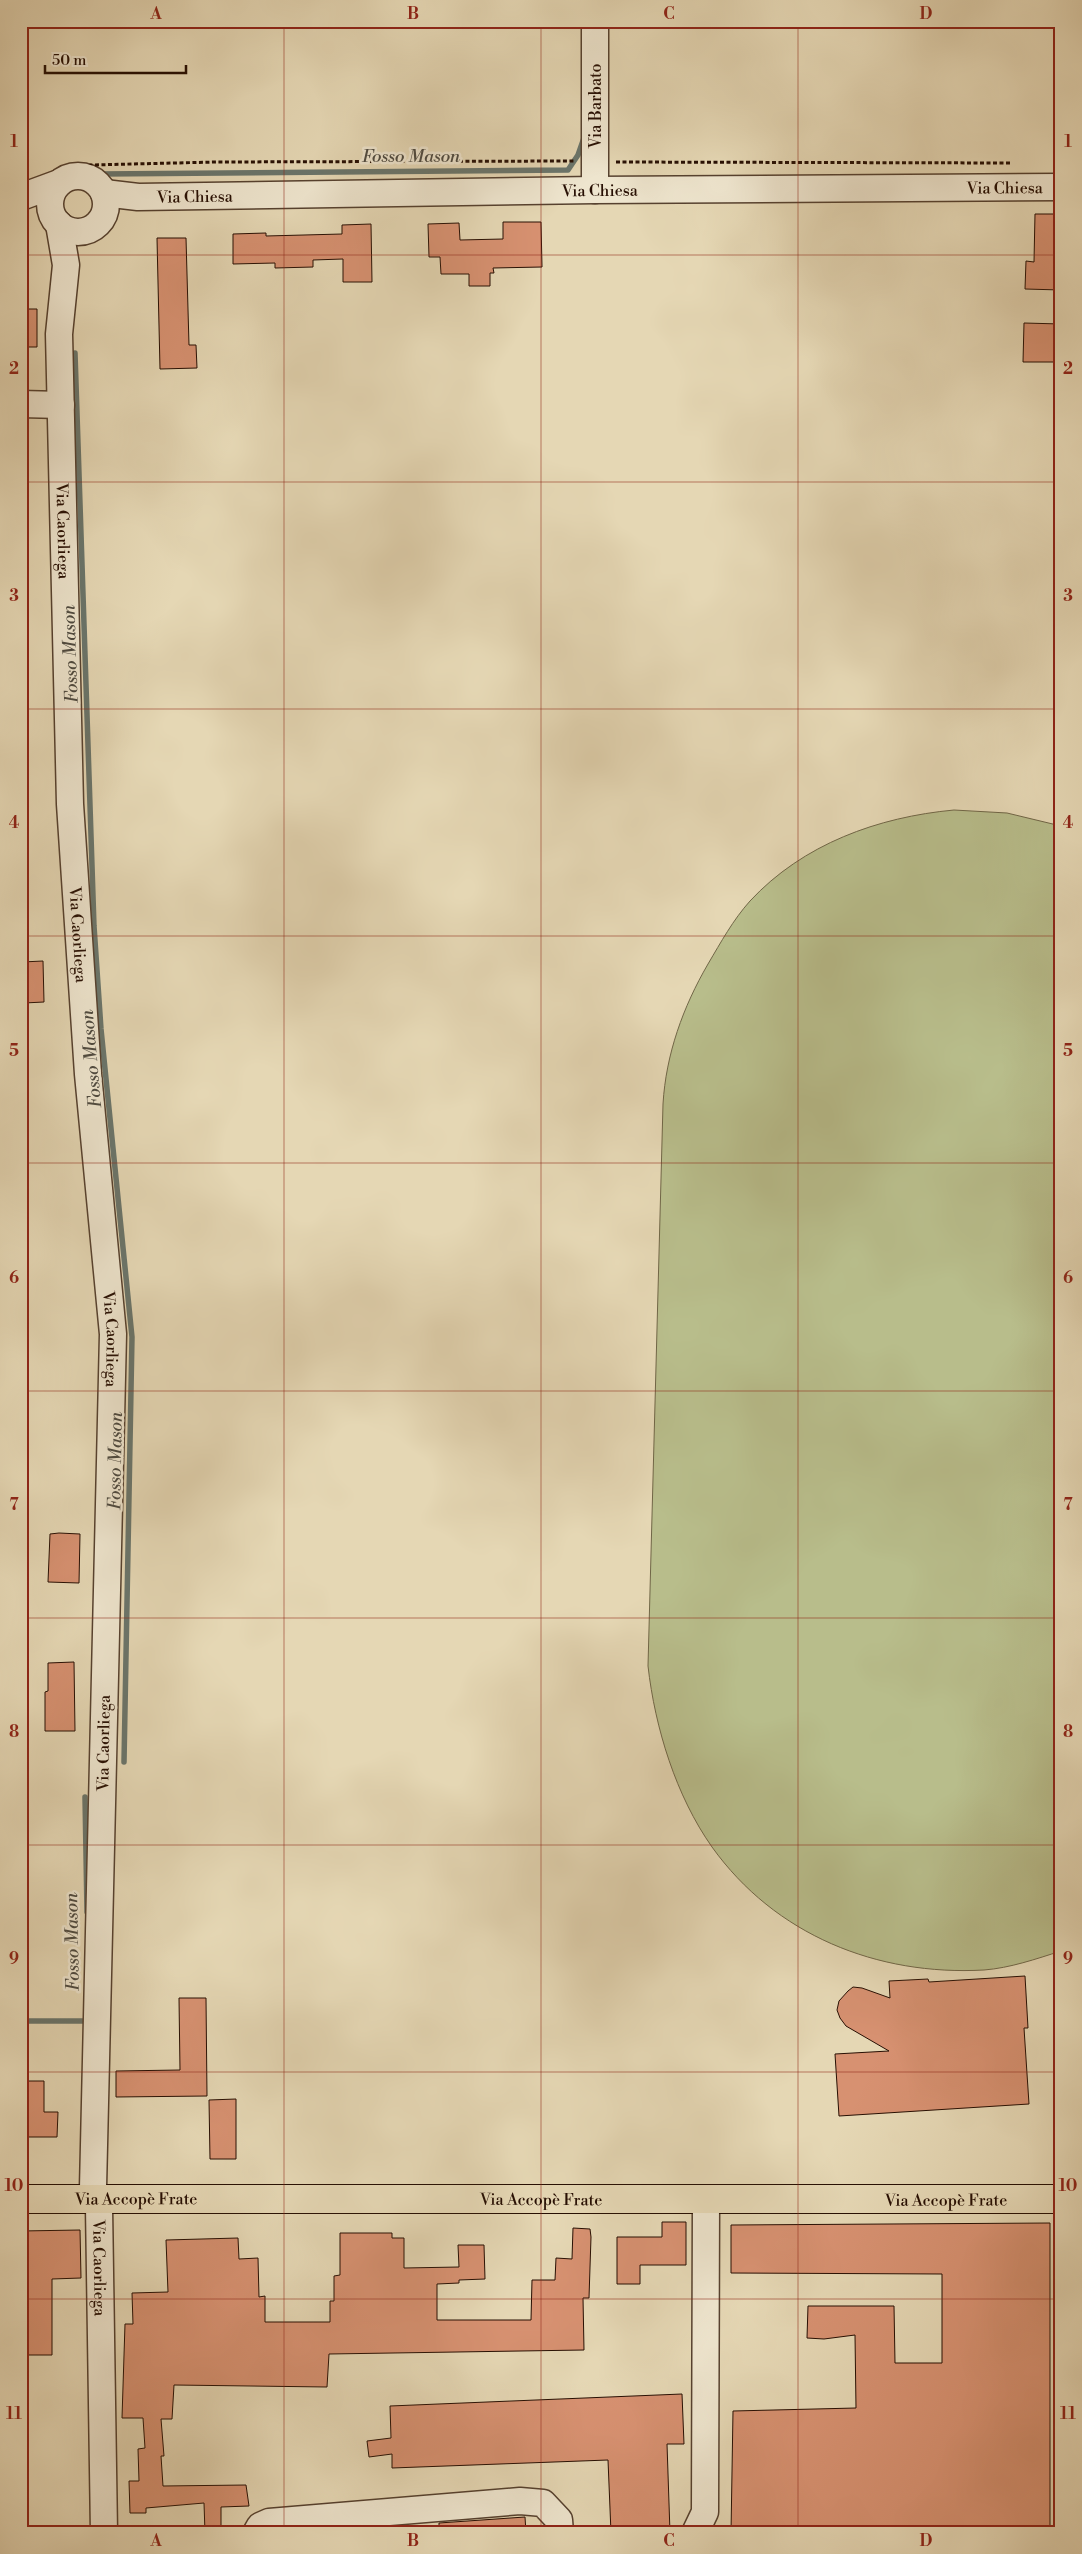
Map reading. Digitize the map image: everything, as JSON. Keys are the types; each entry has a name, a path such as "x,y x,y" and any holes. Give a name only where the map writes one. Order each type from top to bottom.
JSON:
{"main road":[{"name":"Via Accopè Frate","path":"21,2199 706,2201 1061,2199"}],"street":[{"name":"Via Barbato","path":"595,190 596,21"},
{"path":"74,176 83,176 99,184 105,202 94,227 85,231 66,229 56,220 21,197 74,176"},
{"path":"56,220 50,199 59,183"},
{"name":"Via Chiesa","path":"105,202 138,197 595,190 1061,187"},
{"name":"Via Caorliega","path":"56,220 66,265 59,334 70,804 88,1074 113,1334 92,2188 99,2207 104,2533"},
{"name":"Via Caorliega","path":"66,265 85,231"},
{"path":"21,404 61,405"},
{"path":"695,2533 705,2512 706,2201"},
{"path":"256,2533 260,2526 269,2522 520,2501 543,2504 559,2520 560,2533"}],"path":[{"path":"91,165 216,162 565,162"},
{"path":"595,162 1021,163"}],"green space":[{"path":"954,810 1007,813 1061,826 1061,1951 1013,1965 984,1970 944,1970 905,1966 868,1957 832,1944 798,1926 766,1904 737,1878 712,1847 699,1827 678,1784 662,1737 651,1689 648,1666 663,1104 668,1067 677,1031 699,980 728,931 750,901 771,881 818,849 843,837 898,819"}],"building":[{"path":"1035,214 1061,214 1061,290 1025,289 1026,261 1034,262"},
{"path":"503,222 541,222 542,267 493,268 494,273 490,273 490,286 469,286 469,274 441,274 440,257 429,257 428,224 459,223 460,240 503,239"},
{"path":"371,224 372,282 343,282 343,259 313,260 313,267 275,268 275,263 233,264 233,234 266,233 266,236 342,234 342,225"},
{"path":"157,238 186,238 189,345 196,345 197,368 160,369"},
{"path":"21,309 37,309 37,347 21,347"},
{"path":"1024,323 1061,324 1061,362 1023,362"},
{"path":"43,961 44,1002 24,1003 22,962"},
{"path":"50,1534 80,1534 79,1583 48,1582"},
{"path":"74,1662 75,1731 45,1731 45,1692 48,1691 48,1663"},
{"path":"1025,1976 1028,2028 1024,2028 1029,2104 839,2116 835,2054 889,2051 846,2026 840,2018 837,2010 839,2001 853,1987 862,1988 890,1998 889,1981 928,1979 929,1982"},
{"path":"179,1998 206,1998 207,2096 116,2097 116,2071 180,2070"},
{"path":"21,2081 44,2081 44,2112 58,2112 57,2137 21,2137"},
{"path":"236,2099 236,2159 210,2159 209,2100"},
{"path":"662,2222 686,2222 686,2265 640,2265 640,2284 617,2284 617,2237 662,2237"},
{"path":"1050,2223 1050,2533 731,2533 733,2411 856,2408 855,2335 824,2339 807,2338 808,2306 894,2306 895,2363 942,2363 942,2274 731,2273 731,2225"},
{"path":"573,2228 590,2229 591,2237 589,2298 583,2298 584,2350 329,2354 327,2387 174,2385 172,2419 161,2419 164,2456 161,2456 163,2486 246,2485 249,2506 221,2507 221,2533 205,2533 204,2503 146,2508 146,2513 130,2513 129,2481 139,2481 138,2449 145,2448 143,2418 122,2418 125,2324 133,2324 132,2293 168,2292 166,2240 238,2238 239,2259 258,2258 259,2297 265,2296 265,2322 330,2322 330,2301 334,2301 334,2276 340,2275 340,2233 392,2233 392,2238 404,2238 404,2268 459,2267 458,2245 484,2245 485,2279 459,2280 459,2283 437,2284 437,2320 531,2320 532,2280 555,2280 556,2258 572,2259"},
{"path":"80,2230 81,2278 52,2279 52,2355 26,2355 26,2279 21,2279 21,2231"},
{"path":"682,2394 684,2444 667,2444 670,2533 611,2533 608,2460 392,2468 392,2454 369,2457 367,2441 391,2438 390,2406"},
{"path":"525,2517 526,2533 439,2533 439,2523"}],"waterway":[{"name":"Fosso Mason","path":"101,174 568,170 578,155 584,138"},
{"name":"Fosso Mason","path":"75,353 94,926 101,1029 132,1337 124,1762"},
{"name":"Fosso Mason","path":"85,1797 87,1912"},
{"name":"Fosso Mason","path":"21,2021 88,2021 88,2019"}]}
